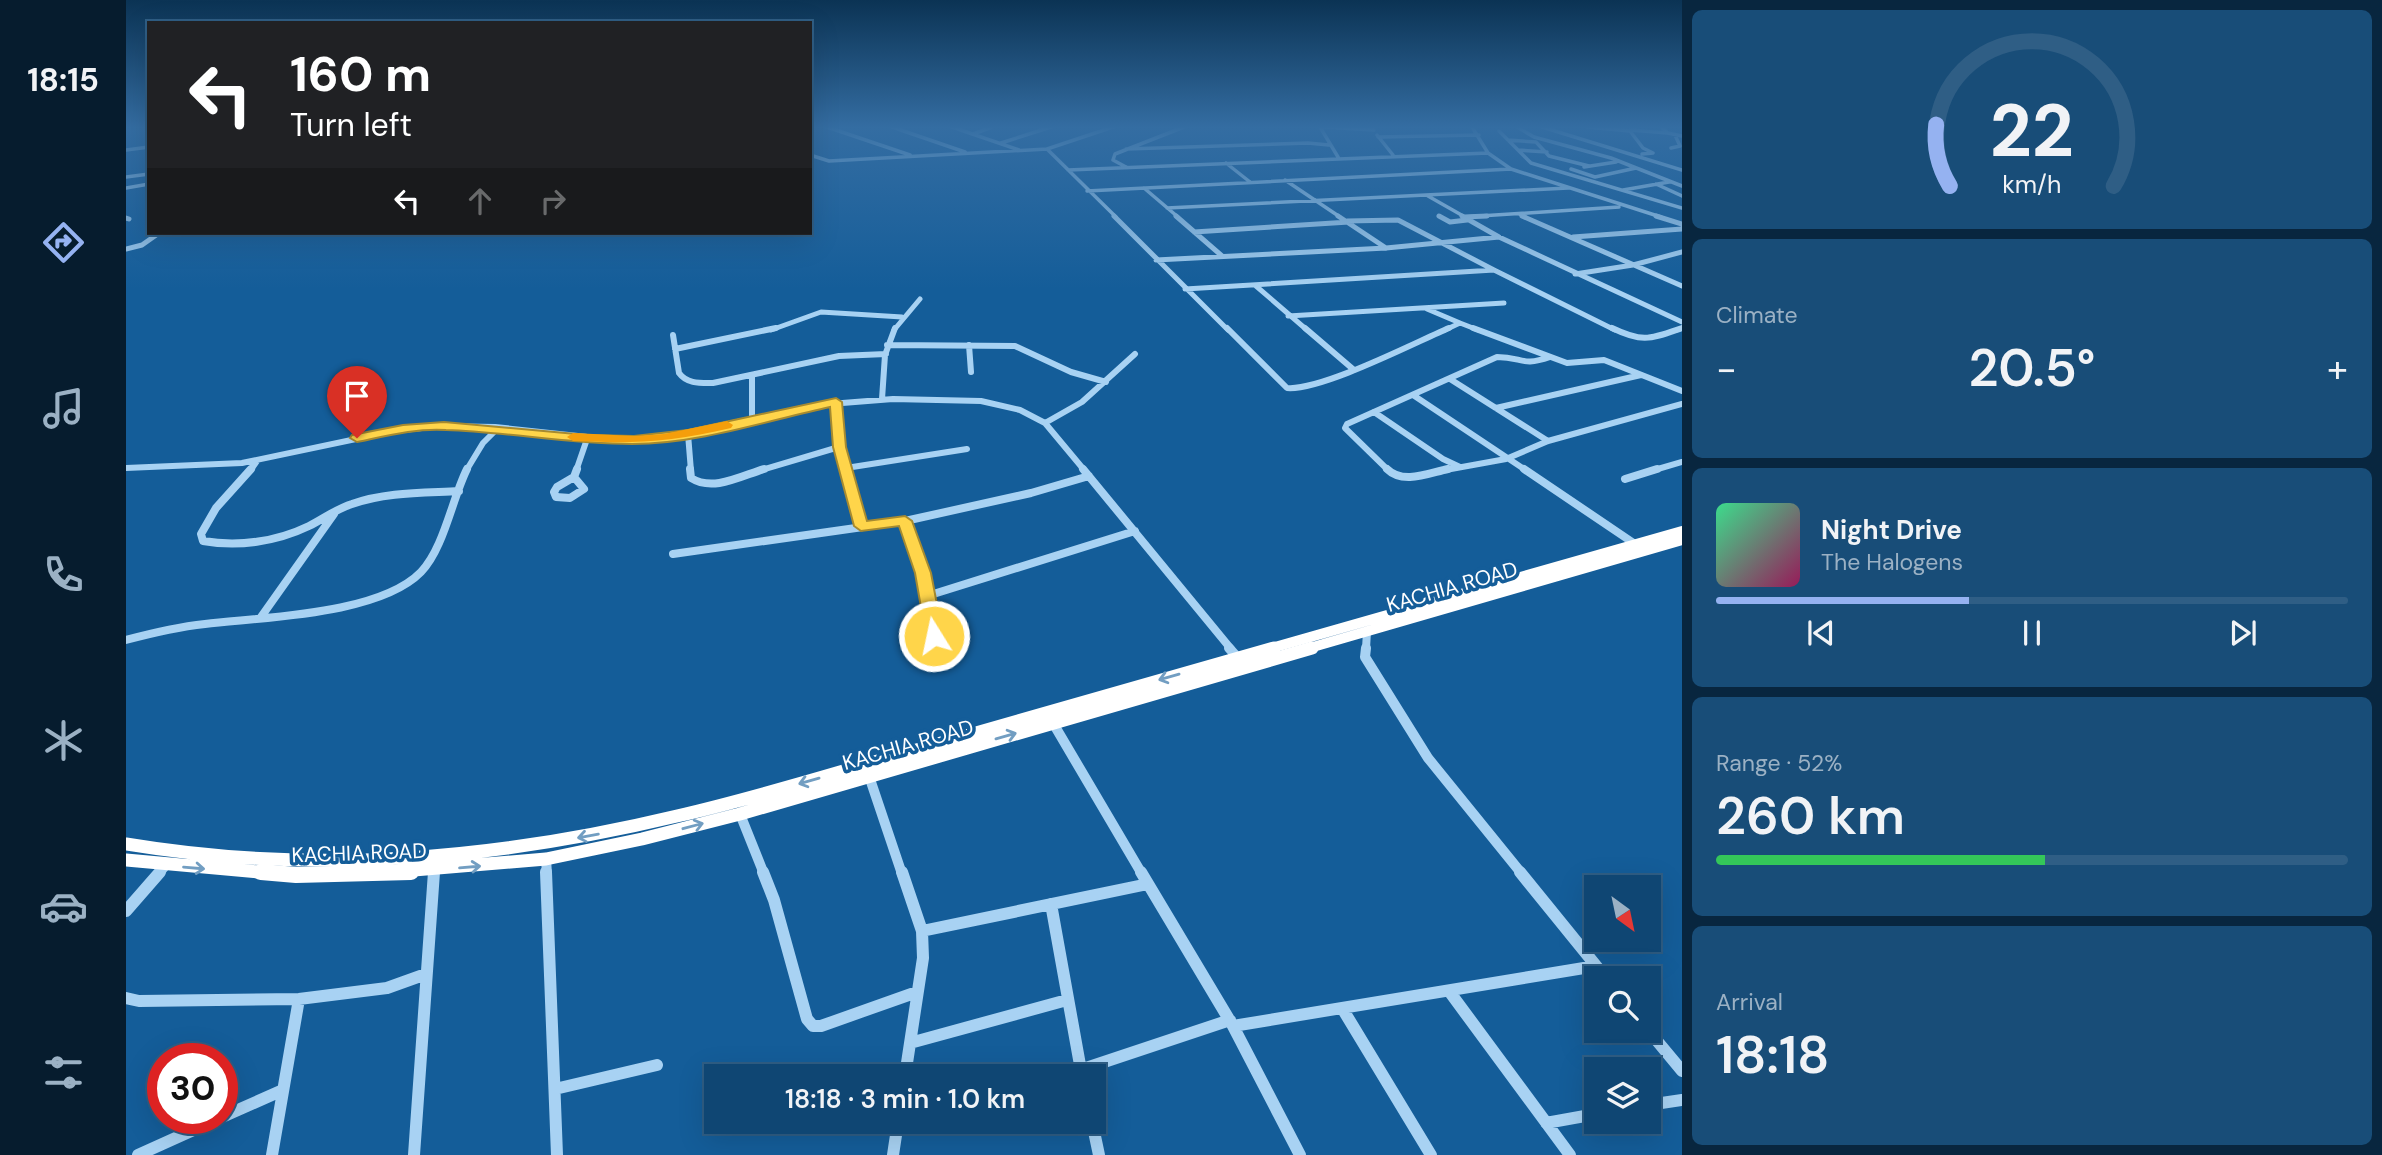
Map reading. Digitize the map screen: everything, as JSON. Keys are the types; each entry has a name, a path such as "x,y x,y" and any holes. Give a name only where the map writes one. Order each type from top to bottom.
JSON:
{"highway":[{"name":"KACHIA ROAD","path":"126,844 254,860 431,857 568,839 643,825 721,806 1682,531"},
{"name":"KACHIA ROAD","path":"126,860 296,875 434,870 546,859 642,839 740,814 1679,543"}],"street":[{"path":"1078,181 1287,388 1297,390 1354,370 1460,323"},
{"path":"1087,191 1270,181"},
{"path":"1286,181 1386,248"},
{"path":"1547,181 1682,224"},
{"path":"1587,181 1682,208"},
{"path":"1670,181 1682,184"},
{"path":"1620,191 1673,182"},
{"path":"128,187 147,184"},
{"path":"1654,184 1682,196"},
{"path":"1144,188 1222,256"},
{"path":"1167,208 1568,188"},
{"path":"1427,195 1499,237 1682,322"},
{"path":"1439,216 1450,222 1625,206"},
{"path":"1519,214 1680,284"},
{"path":"1194,232 1398,220 1494,271 1632,338 1647,340 1682,328"},
{"path":"1569,237 1682,229"},
{"path":"126,249 142,245 156,235"},
{"path":"1156,260 1386,248 1499,237"},
{"path":"1575,274 1633,265 1682,252"},
{"path":"1185,289 1494,271"},
{"path":"1256,286 1354,370"},
{"path":"882,400 887,345 902,317 920,299"},
{"path":"1288,316 1504,303"},
{"path":"1425,308 1574,365 1594,359 1604,360 1682,391"},
{"path":"675,349 764,332 821,312 902,317"},
{"path":"673,335 676,372 688,382 713,383 839,356 886,354"},
{"path":"887,345 1015,346 1071,372 1107,382"},
{"path":"969,345 971,372"},
{"path":"1045,423 1077,406 1107,382 1135,354"},
{"path":"1550,357 1529,364 1502,356 1347,424 1345,428 1394,476 1407,478 1506,460 1548,442 1682,404"},
{"path":"752,375 752,419"},
{"path":"1496,408 1641,375"},
{"path":"1450,379 1548,442"},
{"path":"1413,395 1506,460 1635,544"},
{"path":"126,468 208,466 257,461 403,428 444,426 587,439 634,440 688,434 836,402 988,401 1021,410 1045,423 1237,657"},
{"path":"836,402 839,447 861,526"},
{"path":"1374,412 1443,459 1460,467"},
{"path":"126,640 199,625 343,607 381,597 407,585 422,571 469,466 485,440 497,429"},
{"path":"688,434 691,478 706,484 731,480 839,447"},
{"path":"575,477 587,439"},
{"path":"846,468 967,449"},
{"path":"257,461 242,482 216,508 201,534 203,541 226,544 273,538 302,529 366,500 458,491"},
{"path":"1625,479 1682,462"},
{"path":"673,554 905,521 1031,493 1089,476"},
{"path":"261,617 285,581 315,546 334,514"},
{"path":"905,521 923,573 934,636"},
{"path":"927,596 1135,531"},
{"path":"1367,631 1365,657 1428,758 1596,966"},
{"path":"1053,723 1231,1023 1300,1155"},
{"path":"869,776 922,930 923,958 907,1064"},
{"path":"740,814 774,900 807,1019 813,1026 821,1026 917,992"},
{"path":"546,859 557,1155"},
{"path":"126,911 166,865"},
{"path":"414,1155 434,870"},
{"path":"922,930 1148,884"},
{"path":"1051,904 1079,1064"},
{"path":"1106,1065 1231,1023 1342,1008 1584,968"},
{"path":"126,998 139,1001 299,999 387,988 426,974"},
{"path":"1449,990 1570,1155"},
{"path":"272,1155 299,999"},
{"path":"910,1043 1067,1000"},
{"path":"1342,1008 1431,1155"},
{"path":"1659,1043 1682,1071"},
{"path":"555,1089 657,1065"},
{"path":"238,1110 283,1090"},
{"path":"1661,1103 1682,1100"},
{"path":"1546,1123 1584,1116"},
{"path":"138,1155 185,1134"},
{"path":"893,1155 897,1134"},
{"path":"1095,1134 1099,1155"}],"slow traffic":[{"path":"573,437 634,440 664,438 727,425"}],"route":[{"path":"357,438 403,428 444,426 587,439 664,438 836,402 839,447 861,526 905,521 923,573 934,636"}]}
